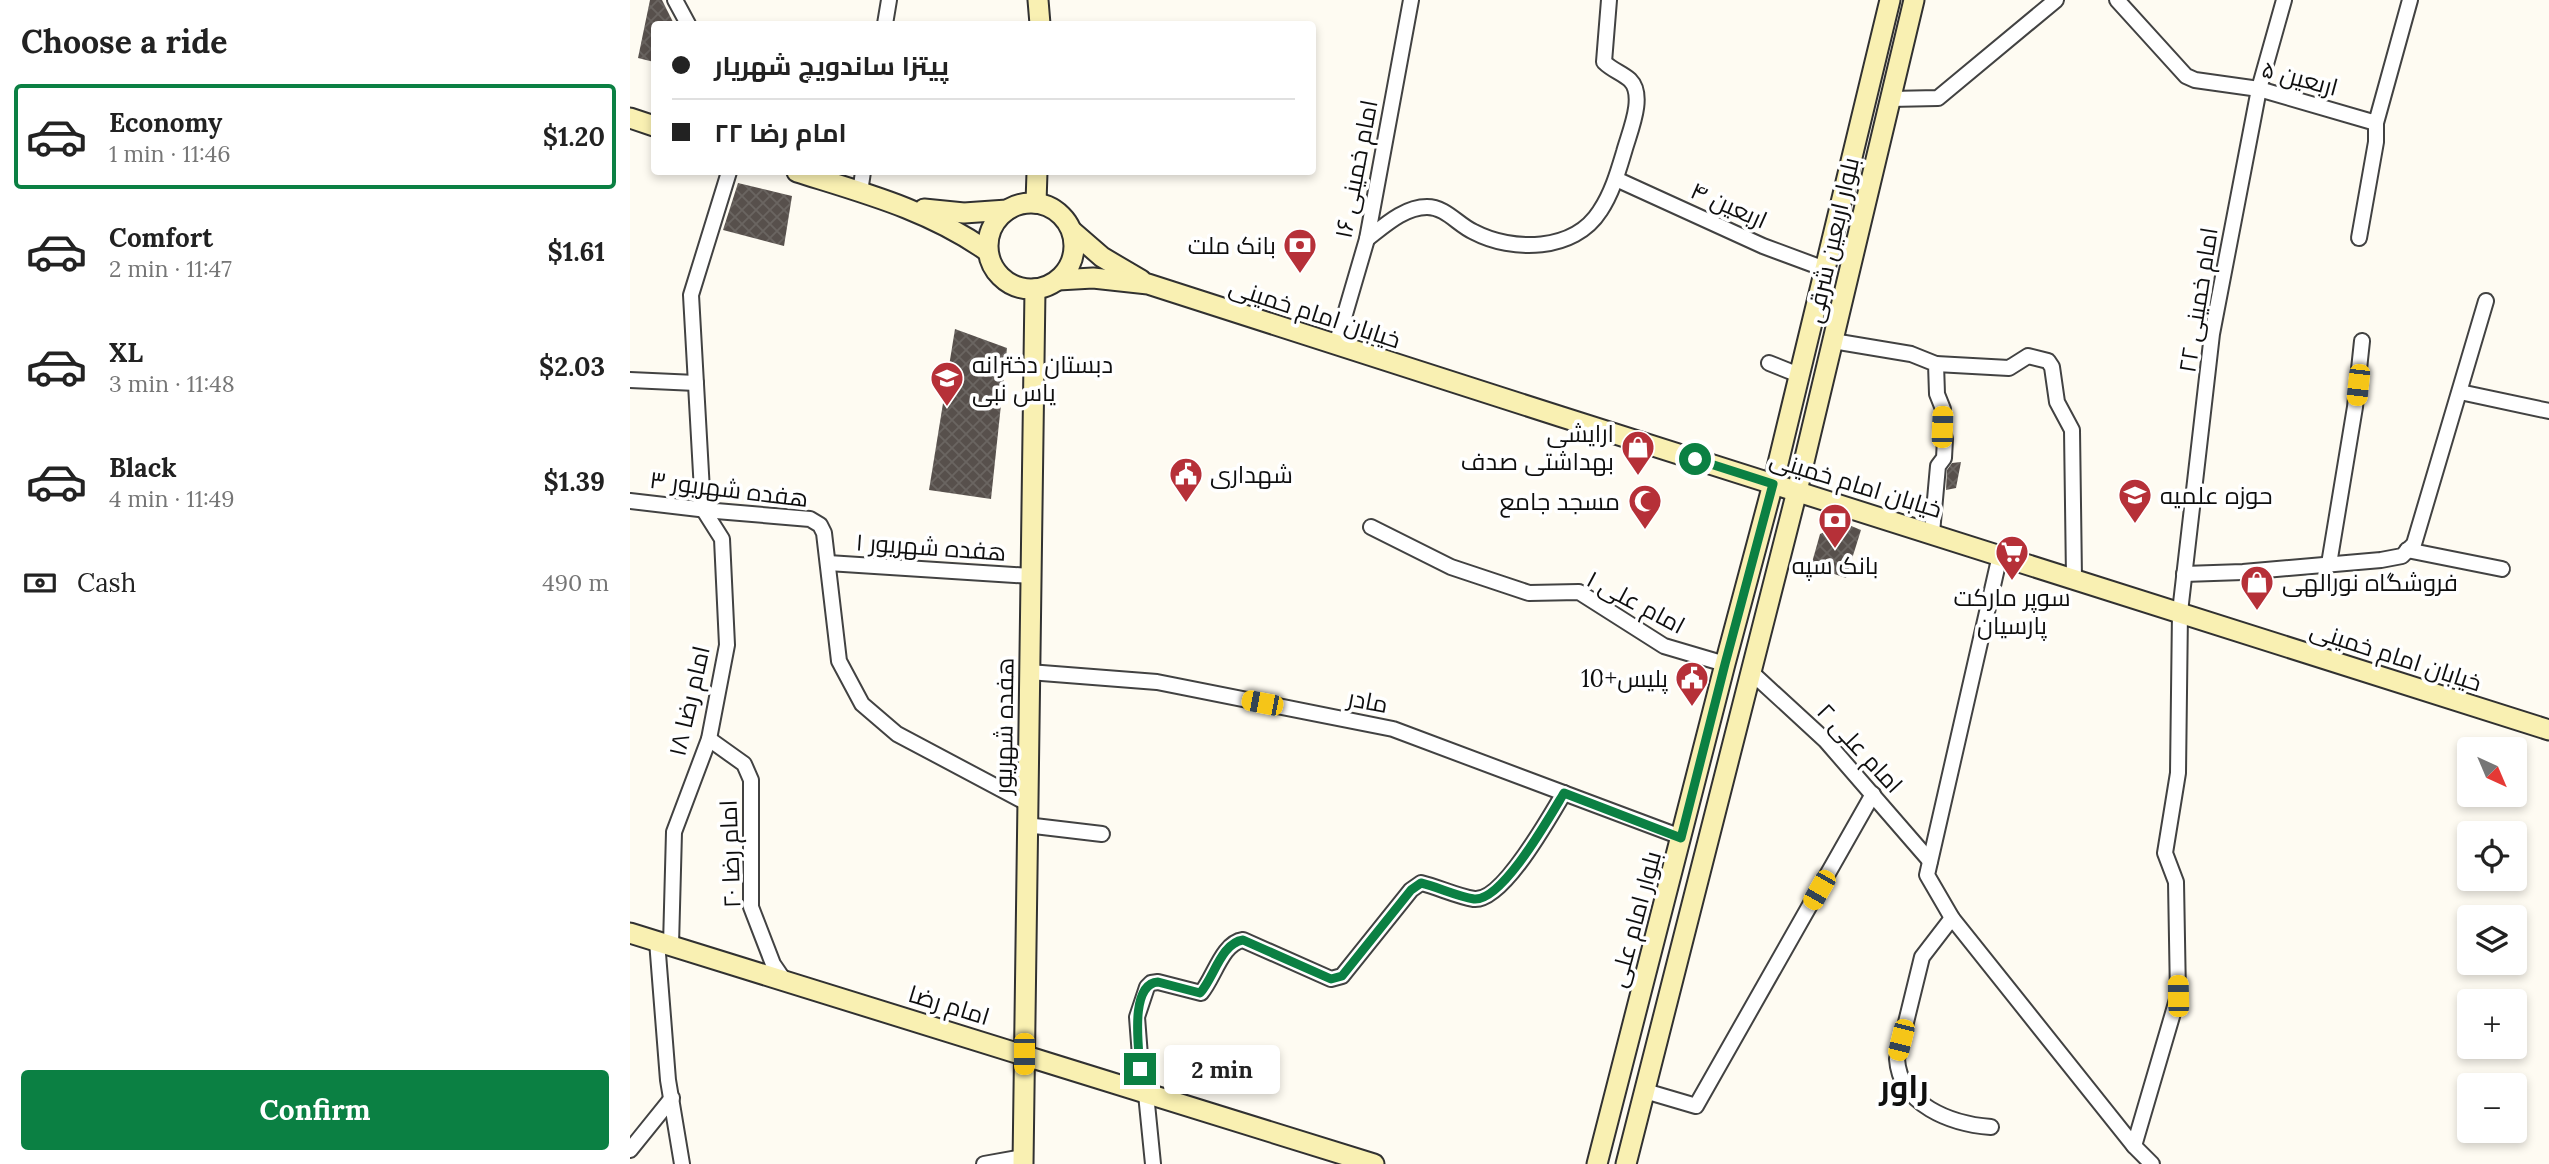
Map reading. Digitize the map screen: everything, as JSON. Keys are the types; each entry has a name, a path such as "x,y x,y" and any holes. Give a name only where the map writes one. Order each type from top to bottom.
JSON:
{"street":[{"path":"675,0 686,21"},
{"path":"885,21 888,0"},
{"path":"1038,0 1040,21"},
{"name":"امام خمینی ۱۶","path":"1336,345 1367,239 1411,0"},
{"path":"1367,239 1397,216 1429,207 1441,210 1474,233 1524,246 1556,242 1581,231 1599,213 1616,178 1636,108 1637,89 1632,82 1604,62 1609,0"},
{"name":"بلوار اربعین شرقی","path":"1773,484 1890,0"},
{"name":"بلوار اربعین شرقی","path":"1797,491 1914,0"},
{"path":"1891,99 1938,98 2056,0"},
{"name":"اربعین ۵","path":"2116,0 2186,76 2195,80 2259,89 2376,123"},
{"name":"امام خمینی ۲۲","path":"2134,1146 2178,996 2176,882 2165,853 2178,773 2180,612 2212,334 2259,89 2284,0"},
{"path":"2360,238 2376,142 2376,123 2410,0"},
{"path":"630,118 651,125"},
{"path":"703,509 691,295 728,175"},
{"path":"806,175 911,208 960,232 987,251"},
{"path":"860,192 863,175"},
{"path":"1036,203 1037,175"},
{"name":"اربعین ۴","path":"1616,178 1763,246 1825,269"},
{"path":"911,208 964,213 1007,210 1030,202 1047,205 1062,215 1072,231 1102,257 1148,284"},
{"path":"1007,210 997,218 988,234 987,251 993,269 1006,283 1023,289 1041,289 1058,280 1069,266 1074,248 1072,231"},
{"path":"1058,280 1093,278 1148,284"},
{"name":"خیابان امام خمینی","path":"1148,284 2549,730"},
{"name":"هفده شهریور","path":"1023,1160 1035,289"},
{"path":"2184,574 2243,572 2402,556 2414,544 2425,512 2486,301"},
{"path":"1833,341 1911,354 1936,364 2009,368 2028,356 2048,361 2052,368 2057,402 2072,430 2074,578"},
{"path":"2329,564 2355,407 2362,341"},
{"path":"1769,363 1799,375"},
{"path":"1931,533 1938,466 1944,458 1945,439 1942,427 1943,409 1937,394 1936,364"},
{"path":"630,380 696,383"},
{"path":"2460,392 2549,411"},
{"name":"بلوار امام علی","path":"1597,1164 1773,484"},
{"name":"بلوار امام علی","path":"1626,1164 1797,491"},
{"name":"هفده شهریور ۳","path":"630,501 810,519 820,525 824,533 839,661 862,704 897,734 1027,803"},
{"name":"امام رضا ۱۸","path":"682,1164 671,1098 664,943 674,832 709,739 727,645 722,539 703,509"},
{"name":"امام علی ۱","path":"1371,527 1451,567 1528,593 1579,592 1664,646 1725,664"},
{"path":"2407,550 2502,569"},
{"path":"2000,555 1927,875 1952,918 2134,1146 2152,1164"},
{"name":"هفده شهریور ۱","path":"828,564 1031,576"},
{"name":"امام علی ۲","path":"1751,672 1825,740 1930,861"},
{"name":"مادر","path":"1030,673 1157,682 1393,729 1681,838"},
{"name":"امام رضا ۲۰","path":"709,739 744,764 751,779 751,907 772,964 784,980"},
{"path":"1153,1164 1146,1094 1140,1069 1137,1017 1147,987 1151,983 1158,982 1200,993 1227,950 1237,941 1243,940 1331,979 1342,976 1388,917 1411,890 1421,883 1476,899 1488,895 1524,857 1564,793"},
{"path":"1645,1091 1696,1107 1873,794"},
{"path":"1026,825 1102,834"},
{"path":"1952,918 1922,957 1897,1059 1898,1071 1912,1097 1930,1110 1965,1125 1991,1127"},
{"name":"امام رضا","path":"630,933 1024,1054 1350,1161 1374,1164"},
{"path":"630,1150 671,1098"},
{"path":"984,1164 1023,1160"}],"building":[{"path":"650,0 662,0 672,21 651,21 651,61 638,58"},
{"path":"738,183 792,196 784,246 723,230"},
{"path":"955,329 1007,348 991,499 929,490"},
{"path":"1961,462 1956,488 1946,490 1947,470 1952,463"},
{"name":"بانک سپه","path":"1844,523 1861,530 1846,578 1811,566 1820,534"}],"place":[{"name":"بانک ملت","path":"1300,275"},
{"name":"دبستان دخترانه یاس نبی","path":"947,408"},
{"name":"ارایشی بهداشتی صدف","path":"1638,477"},
{"name":"شهداری","path":"1186,504"},
{"name":"حوزه علمیه","path":"2135,525"},
{"name":"مسجد جامع","path":"1645,531"},
{"name":"بانک سپه","path":"1835,550"},
{"name":"سوپر مارکت پارسیان","path":"2012,582"},
{"name":"فروشگاه نورالهی","path":"2257,612"},
{"name":"پلیس+10","path":"1692,708"}],"district":[{"name":"راور","path":"1904,1086"}],"route":[{"path":"1140,1069 1137,1017 1141,1001 1151,983 1158,982 1200,993 1227,950 1237,941 1243,940 1331,979 1342,976 1388,917 1411,890 1421,883 1476,899 1488,895 1498,887 1524,857 1564,793 1681,838 1773,484 1695,459"}]}
